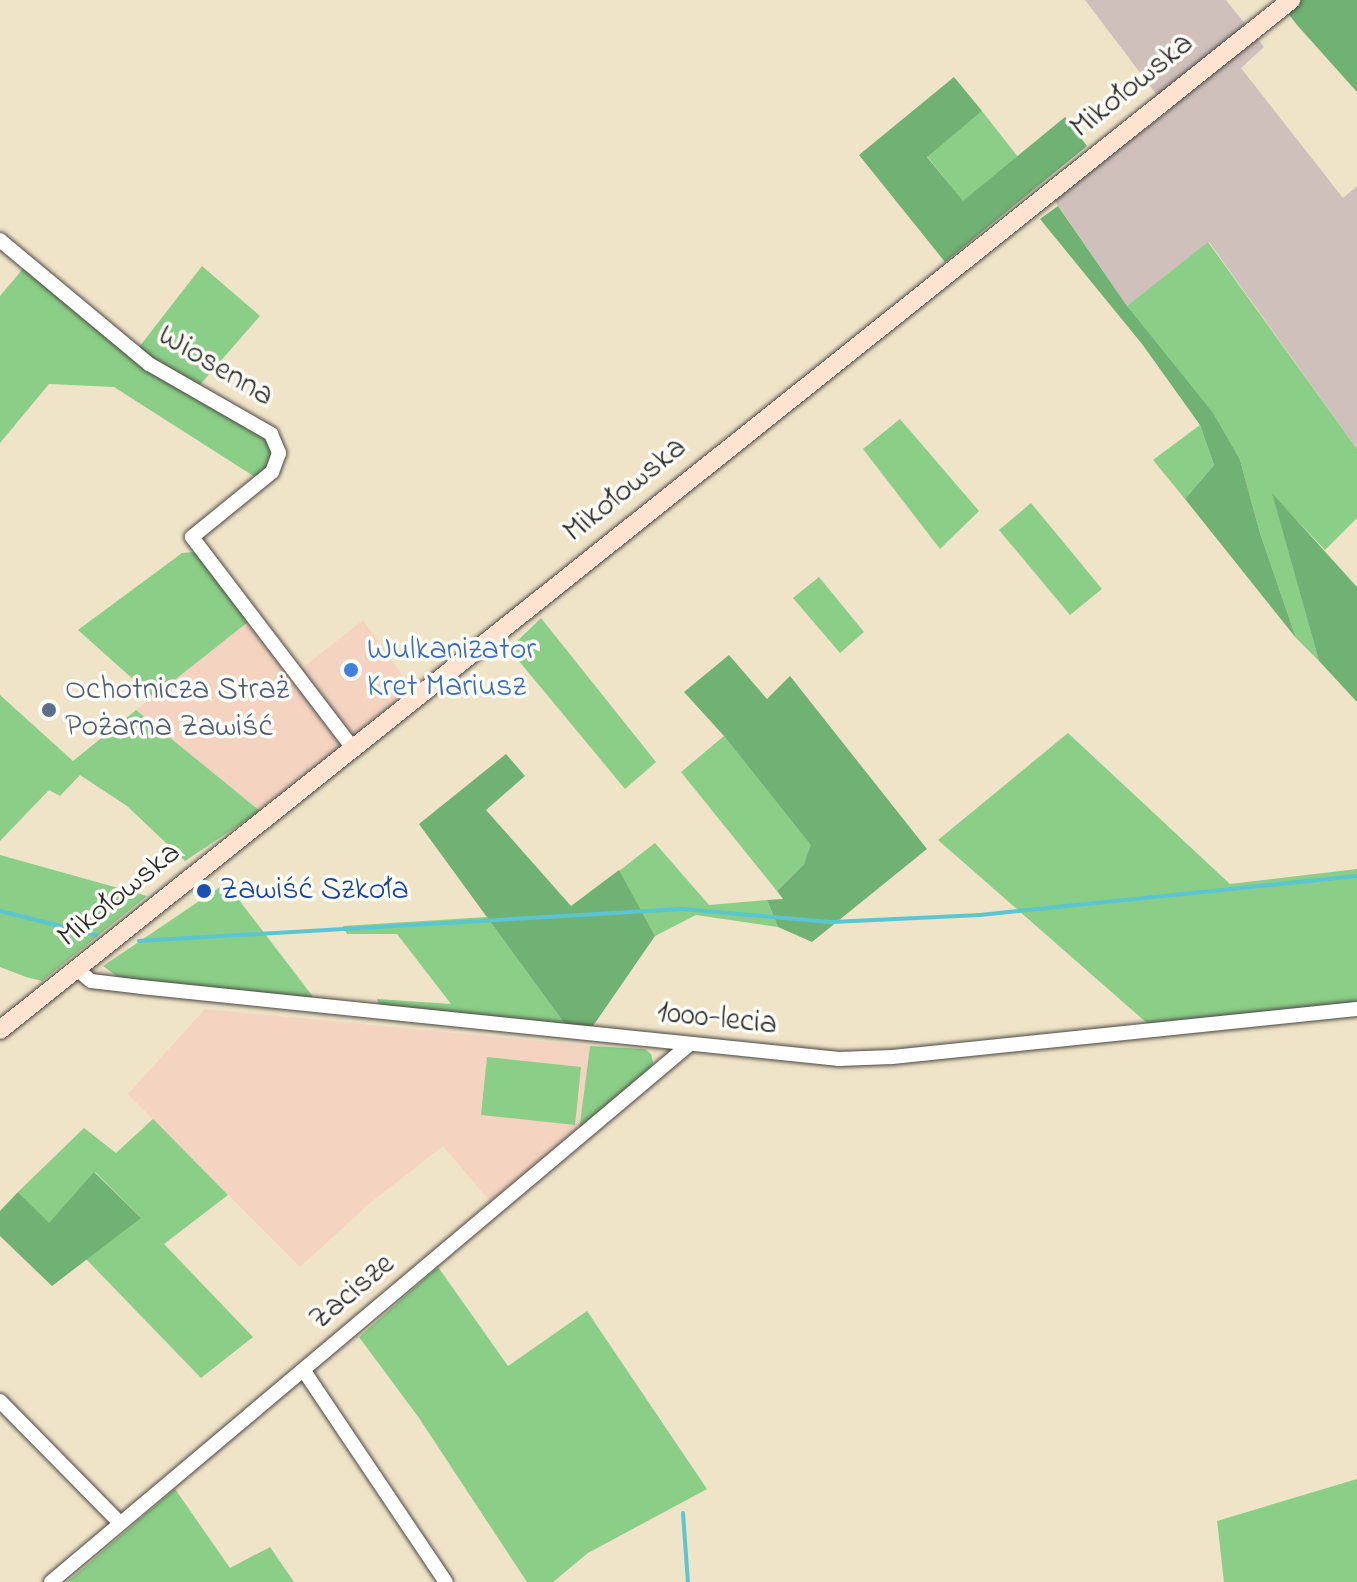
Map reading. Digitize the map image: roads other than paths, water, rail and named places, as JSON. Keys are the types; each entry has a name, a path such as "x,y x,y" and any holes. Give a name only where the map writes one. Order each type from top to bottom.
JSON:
{"main road":[{"name":"Mikołowska","path":"0,1030 1291,0"}],"street":[{"name":"Wiosenna","path":"0,240 149,364 271,434 279,453 272,472 192,537 353,748"},
{"name":"1000-lecia","path":"77,969 91,981 104,983 839,1059 892,1057 1357,1009"},
{"name":"Zacisze","path":"51,1582 690,1044"},
{"path":"304,1371 446,1582"},
{"path":"0,1401 120,1523"}],"waterway":[{"path":"139,941 682,909 832,922 980,915 1357,876"},
{"path":"0,911 96,935"},
{"path":"683,1513 688,1582"}],"place":[{"name":"Wulkanizator Kret Mariusz","path":"351,670"},
{"name":"Ochotnicza Straż Pożarna Zawiść","path":"49,710"},
{"name":"Zawiść Szkoła","path":"204,891"}]}
